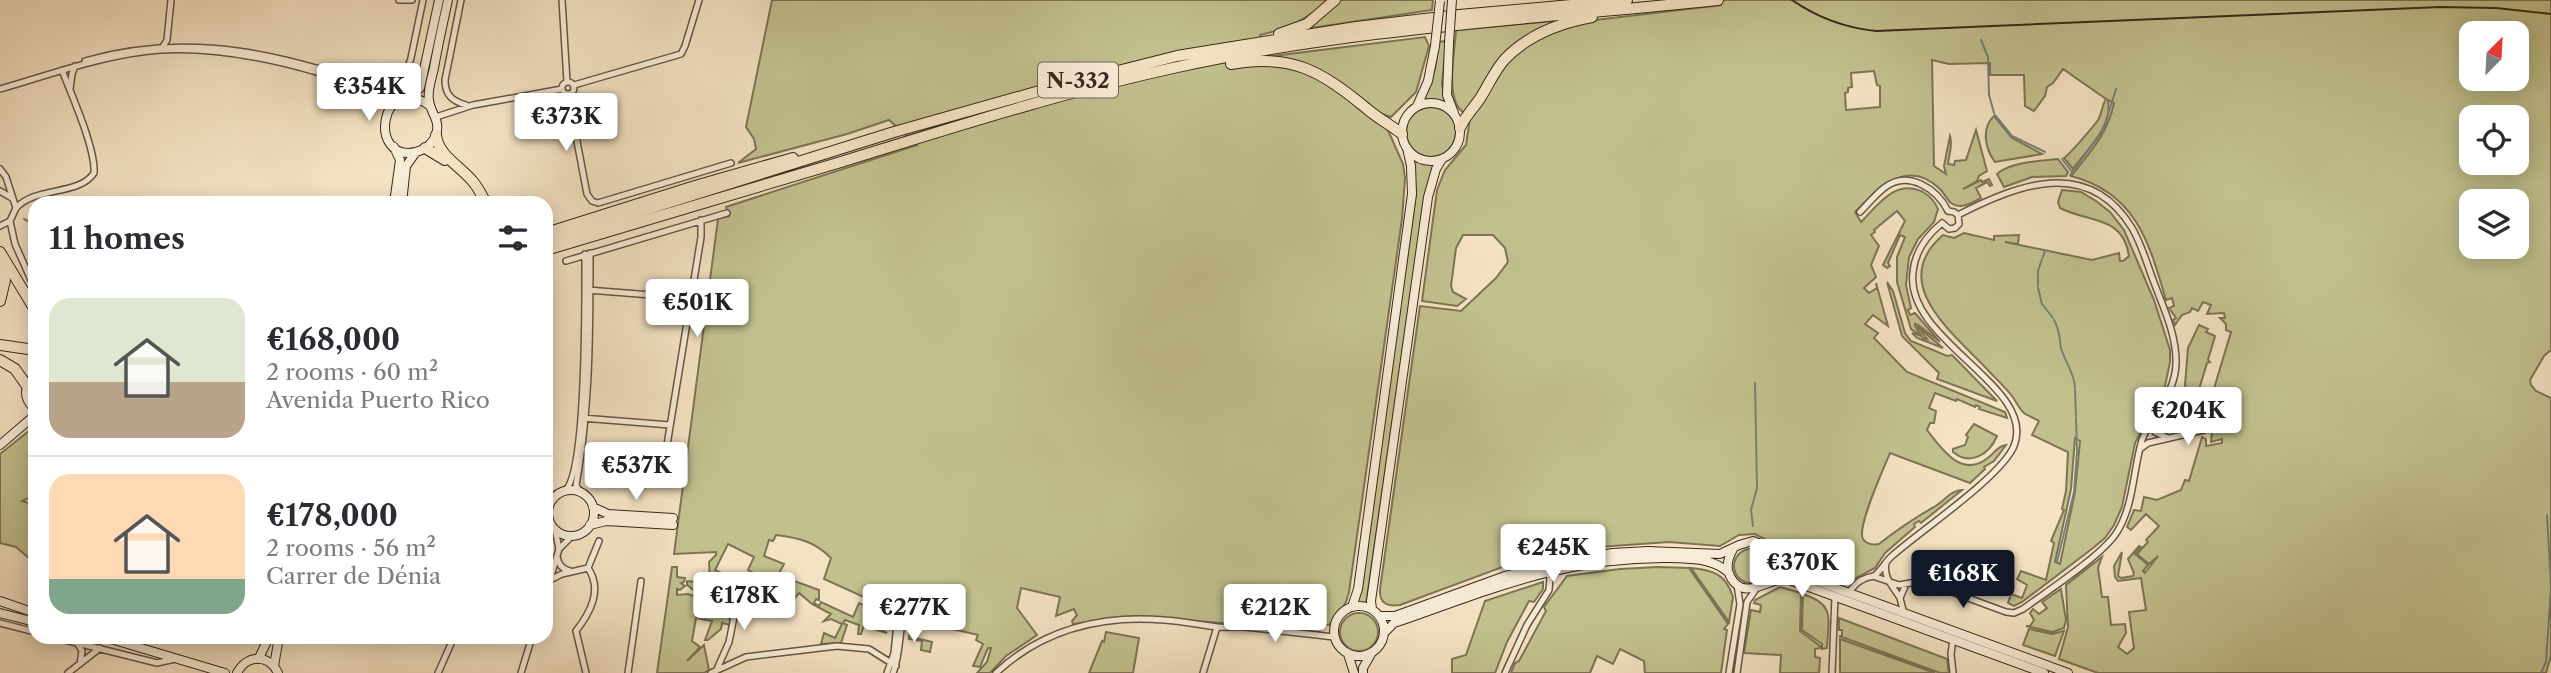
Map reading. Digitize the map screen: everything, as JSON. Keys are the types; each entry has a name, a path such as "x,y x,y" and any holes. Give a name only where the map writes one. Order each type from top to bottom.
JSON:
{"highway":[{"path":"1177,56 1291,31 1319,15 1335,0"},
{"name":"N-332","path":"553,239 894,132 1043,89 1177,56 1356,27 1627,0"},
{"name":"N-332","path":"553,250 1002,112 1203,62 1357,37 1718,0"},
{"path":"1460,128 1504,60 1531,38 1558,26 1590,17 1704,1"},
{"path":"1102,85 1256,59 1286,63 1308,69 1340,86 1402,134"},
{"path":"553,230 859,138 894,132"},
{"path":"436,135 442,151 474,182 482,196"},
{"path":"421,150 438,154 461,174 476,196"},
{"path":"0,252 28,298"},
{"path":"0,258 5,280 0,301"},
{"path":"0,344 28,347"},
{"path":"0,360 15,369 27,386"}],"main road":[{"path":"395,196 400,160 384,131 385,116 394,104 420,88 439,0"},
{"path":"403,196 407,166 436,135 436,117 428,97 448,0"},
{"path":"1372,610 1371,601 1428,197 1436,170 1443,159 1457,147 1460,128 1447,95 1452,0"},
{"path":"1371,654 1348,654 1335,637 1334,630 1340,616 1352,607 1358,589 1411,203 1411,166 1402,134 1405,119 1416,107 1429,81 1440,1"},
{"path":"406,97 430,106"},
{"path":"1416,107 1424,104 1441,105 1455,116"},
{"path":"394,147 409,152 421,150"},
{"path":"1407,148 1419,159 1443,159"},
{"path":"27,386 28,400"},
{"path":"0,445 28,421"},
{"path":"553,500 565,491 581,493 589,499 593,507 590,525 582,533 572,536 555,529 553,525"},
{"path":"590,525 606,521 673,522 608,514 593,507"},
{"path":"1379,616 1395,616 1505,576 1580,558 1648,551 1720,554 1753,541 1766,547 1789,571 2068,673"},
{"path":"1728,572 1729,556 1733,549"},
{"path":"1767,583 1774,572 1771,552"},
{"path":"1363,673 1371,654 1381,645 1385,632 1394,623 1548,571 1593,562 1647,558 1707,560 1721,566 1737,585 1744,589 1756,589 1777,579 1787,579 2044,673"},
{"path":"0,603 28,612"},
{"path":"1352,607 1372,610 1379,616 1385,632"},
{"path":"0,613 28,620"},
{"path":"130,644 223,672 238,671 248,660 258,658 268,660 276,669"},
{"path":"258,658 265,644"},
{"path":"276,669 278,644"},
{"path":"1348,654 1354,673"}],"street":[{"path":"161,48 167,40 171,0"},
{"path":"399,0 412,0"},
{"path":"406,97 401,89 411,58 423,0"},
{"path":"461,0 445,89 450,98 469,106"},
{"path":"562,0 567,82"},
{"path":"567,82 574,85 675,57 684,50 699,0"},
{"path":"62,70 95,58 195,46 248,51 320,69 406,97"},
{"path":"0,89 75,66 161,48 235,54 292,65 372,91 383,97 389,109"},
{"path":"70,89 75,66"},
{"path":"33,196 85,182 94,173 93,156 62,70"},
{"path":"562,89 563,83 567,82"},
{"path":"568,94 573,92 574,85"},
{"path":"562,89 568,94 587,194 592,201 598,203 731,163"},
{"path":"436,117 469,106 562,89"},
{"path":"447,113 450,98"},
{"path":"0,169 6,177 16,208"},
{"path":"1860,212 1885,187 1901,181 1916,182 1930,188 1941,198 1948,211"},
{"path":"1900,598 1906,584 1922,581 2014,613 2093,556 2117,533 2127,510 2140,449 2151,423 2171,390 2176,369 2175,344 2137,237 2119,211 2108,201 2086,189 2047,182 2026,186 1958,215"},
{"path":"0,191 12,198"},
{"path":"28,200 16,208 10,221 15,244 28,273"},
{"path":"1848,593 1860,580 1873,576 1887,560 1991,474 2010,452 2017,435 2014,413 2007,402 1930,322 1918,305 1912,277 1915,258 1925,239 1942,223 1943,215 1948,211 1954,212 1960,221 1955,228 1949,229 1942,223"},
{"path":"566,261 727,213"},
{"path":"668,459 667,444 701,219"},
{"path":"0,226 10,221"},
{"path":"581,493 576,485 583,418 588,254"},
{"path":"588,290 651,295"},
{"path":"583,418 670,425"},
{"path":"565,491 573,478 583,418"},
{"path":"2151,423 2155,432 2168,438"},
{"path":"2140,449 2148,443 2204,430"},
{"path":"553,568 559,548 555,529"},
{"path":"559,548 572,536"},
{"path":"586,673 576,631 590,612 594,592 590,570 599,541"},
{"path":"557,556 563,569 573,572"},
{"path":"1887,560 1885,569 1888,581 1900,598 1903,614"},
{"path":"553,580 573,572 590,570"},
{"path":"1505,673 1527,625 1549,590 1548,571"},
{"path":"1873,576 1906,584"},
{"path":"628,673 641,581"},
{"path":"1729,673 1740,604 1737,585"},
{"path":"717,669 729,642 734,617 732,612 717,604 715,588 723,586 728,593 723,600 723,607"},
{"path":"1737,673 1747,602 1756,589"},
{"path":"1832,673 1836,595"},
{"path":"715,597 723,600"},
{"path":"893,673 903,606"},
{"path":"996,673 1012,658 1037,642 1069,628 1137,618 1335,637"},
{"path":"0,623 28,630"},
{"path":"0,630 8,625"},
{"path":"1203,673 1217,627"},
{"path":"1953,639 1953,673"},
{"path":"78,644 157,663 177,657"},
{"path":"78,644 82,651 80,664"},
{"path":"438,673 451,644"},
{"path":"522,673 531,644"},
{"path":"711,673 746,657 837,646 869,649 893,664"},
{"path":"68,673 100,648"},
{"path":"887,673 893,664"}],"shaded area":[{"path":"772,0 1329,0 1297,22 1260,35 1263,58 1319,77 1387,128 1403,164 1405,178 1402,219 1349,592 1333,624 1296,629 1134,616 1073,624 1072,621 1077,615 1074,609 1056,616 1060,597 1021,588 1017,608 1037,635 1006,656 990,673 977,673 987,662 991,648 988,648 980,667 973,666 983,644 976,640 978,635 919,621 915,624 912,637 932,642 930,652 921,650 922,641 909,639 913,602 910,595 897,595 890,609 824,579 831,558 812,544 776,535 773,541 769,540 764,556 784,564 779,573 783,577 819,590 819,600 816,599 814,603 819,606 821,602 853,617 859,603 886,616 879,629 887,633 864,626 861,634 858,634 859,625 845,620 843,623 847,625 841,643 821,644 824,633 835,638 842,624 831,619 824,621 831,614 812,604 799,593 794,599 787,596 782,599 780,602 783,606 775,601 767,601 760,608 733,608 748,590 717,572 714,581 710,581 709,562 716,552 674,554 718,219 729,216 726,207 917,145 889,120 738,163 756,149 754,139 746,127","holes":["728,544 754,557 748,570 773,584 767,596 715,570"]},
{"path":"1337,0 1433,0 1432,10 1305,29"},
{"path":"1721,0 2551,0 2551,350 2544,356 2530,380 2536,391 2551,398 2551,656 2546,673 2098,673 2059,659 2068,627 2066,585 2102,557 2098,568 2102,597 2108,597 2111,625 2125,624 2126,633 2118,647 2127,654 2134,648 2129,612 2146,610 2141,578 2118,581 2114,566 2122,552 2118,576 2133,576 2128,559 2139,546 2141,547 2135,554 2148,565 2143,571 2145,573 2158,556 2149,564 2137,554 2159,526 2146,514 2131,530 2127,527 2134,510 2141,511 2144,497 2157,500 2181,490 2185,480 2189,481 2202,437 2206,439 2206,446 2222,443 2222,439 2211,442 2212,431 2203,425 2231,332 2226,330 2226,324 2220,318 2225,318 2224,313 2207,314 2211,305 2203,302 2198,311 2192,308 2190,312 2182,315 2175,325 2173,320 2176,318 2169,308 2174,306 2172,298 2166,300 2146,240 2125,207 2111,194 2071,176 2103,134 2114,103 2108,100 2109,110 2103,128 2073,169 2064,158 2098,120 2106,99 2063,69 2047,87 2045,96 2034,111 2025,106 2024,75 1990,75 1990,63 1949,64 1932,60 1934,166 1946,174 1944,166 1950,136 1948,164 1954,165 1955,161 1966,160 1976,130 1987,171 1963,189 1989,179 1992,185 1987,182 1976,188 1981,198 1957,206 1928,180 1905,176 1884,186 1855,212 1861,222 1888,195 1904,188 1923,192 1935,204 1938,209 1934,222 1918,239 1909,257 1906,285 1910,315 1915,313 1940,342 1918,325 1915,324 1921,336 1911,329 1897,282 1897,257 1905,237 1900,235 1888,263 1890,266 1887,268 1883,265 1905,221 1897,211 1871,235 1879,246 1871,265 1876,277 1864,288 1869,293 1877,288 1876,283 1888,326 1873,315 1865,324 1878,333 1874,338 1907,372 2005,412 2007,418 1979,409 1976,405 1975,407 1935,393 1929,408 1936,411 1934,423 1930,423 1927,430 1946,453 1961,464 1970,465 1979,463 2006,445 1994,461 1984,467 1970,483 1890,453 1863,523 1863,539 1868,543 1879,544 1951,494 1962,490 1921,523 1919,521 1914,524 1915,527 1885,553 1875,568 1847,583 1787,562 1775,544 1755,534 1739,535 1720,546 1669,542 1585,548 1584,544 1551,549 1400,605 1385,603 1380,589 1420,306 1461,311 1496,278 1508,262 1505,248 1493,235 1463,235 1456,248 1451,286 1453,292 1466,299 1457,306 1422,301 1437,190 1445,170 1466,145 1470,118 1508,61 1534,39 1587,21 1721,5","holes":["1874,71 1877,85 1880,86 1880,107 1846,110 1845,93 1852,87 1851,73"]},
{"path":"1554,21 1534,32 1464,113 1458,107 1452,87 1456,30"},
{"path":"1425,37 1429,46 1416,92 1391,117 1379,113 1348,88 1273,58 1273,56"},
{"path":"1446,41 1442,84 1446,104 1424,100 1435,69 1439,42"},
{"path":"1421,108 1441,108 1455,122 1455,142 1441,156 1421,156 1407,142 1407,122"},
{"path":"1994,116 2012,138 2042,154 1995,162 1986,139 1987,126"},
{"path":"1413,159 1423,164 1435,164 1425,194 1366,605 1357,603 1416,194"},
{"path":"2058,159 2068,172 2066,176 2032,177 2004,187 1997,174 2017,165"},
{"path":"2062,190 2081,192 2110,212 2124,230 2154,300 2170,350 2170,362 2165,386 2135,443 2122,507 2114,525 2105,538 2093,548 2014,606 2008,603 2011,594 2022,598 2027,585 2017,579 2021,571 2046,580 2054,543 2051,541 2064,510 2068,452 2032,435 2039,421 2022,411 2006,389 1943,323 1923,289 1921,271 1927,253 1943,235 1954,238 1964,233 1994,240 1994,236 2019,235 2018,244 2005,242 2092,260 2119,253 2120,261 2123,261 2129,256 2120,233 2103,222 2060,208 2058,202","holes":["2075,438 2080,441 2075,492 2060,564 2055,562 2071,489"]},
{"path":"1887,282 1893,291 1905,333 1911,341 1947,356 1952,355 1997,401 1937,379 1939,373 1902,336"},
{"path":"2199,325 2215,336 2208,360 2210,362 2207,363 2197,396 2187,393 2185,385 2188,348"},
{"path":"1917,326 1943,348 1917,338 1912,333 1927,339"},
{"path":"1974,424 1997,436 1994,443 1978,456 1959,456 1953,449 1965,445 1968,437 1966,435"},
{"path":"28,432 28,498 22,501 28,503 28,557 16,547 0,543 0,454"},
{"path":"1751,549 1763,554 1768,566 1763,578 1751,583 1739,578 1734,566 1739,554"},
{"path":"672,567 677,567 677,577 685,578 681,583 685,586 677,589 677,595 693,596 695,591 687,585 687,581 697,582 710,593 706,602 702,600 700,605 720,611 730,619 730,625 722,623 721,629 705,640 712,621 696,618 692,641 700,647 687,661 704,645 709,670 704,673 657,673"},
{"path":"1658,567 1689,568 1728,624 1724,629 1727,630 1721,673 1645,673 1644,661 1620,649 1613,664 1597,656 1590,673 1511,673 1546,611 1544,607 1567,576"},
{"path":"1691,568 1712,572 1727,583 1733,597 1729,622"},
{"path":"1543,582 1543,589 1534,602 1529,601 1507,642 1495,673 1452,673 1452,659 1466,655 1485,601"},
{"path":"1780,587 1801,593 1800,631 1820,646 1815,649 1815,657 1820,658 1819,673 1780,673 1781,655 1744,653 1751,610 1760,612 1761,605 1754,603 1755,600"},
{"path":"2061,589 2066,620 2064,628 2052,632 2026,626 2030,626 2034,620 2030,613 2033,609 2039,614 2047,608 2042,602"},
{"path":"1803,594 1821,603 1828,614 1827,648 1822,649 1822,644 1802,630"},
{"path":"1359,613 1373,618 1378,632 1373,646 1359,651 1345,646 1340,632 1345,618"},
{"path":"1839,618 1947,659 1949,673 1940,673 1839,636 1842,636 1842,630 1839,630"},
{"path":"2029,629 2052,634 2064,631 2055,656 2023,645"},
{"path":"1106,632 1139,638 1133,673 1089,673"},
{"path":"1840,639 1935,673 1840,673"}],"waterway":[{"path":"1981,40 1988,57 1989,95 1994,113"},
{"path":"2070,175 2103,131 2116,89"},
{"path":"1995,115 2012,136 2045,152"},
{"path":"2062,159 2072,172"},
{"path":"24,219 28,221"},
{"path":"2043,257 2045,251"},
{"path":"2038,286 2038,271 2042,259"},
{"path":"2038,288 2042,304 2053,318"},
{"path":"2054,320 2075,388"},
{"path":"1753,526 1751,510 1757,488 1755,383"},
{"path":"2075,390 2076,416"},
{"path":"2057,562 2074,492 2076,418"},
{"path":"2547,515 2551,585"},
{"path":"2541,673 2546,662 2551,587"},
{"path":"1733,673 1736,647"}],"tram line":[{"path":"1792,0 1832,21 1876,31 2440,7 2496,8 2551,14"}]}
